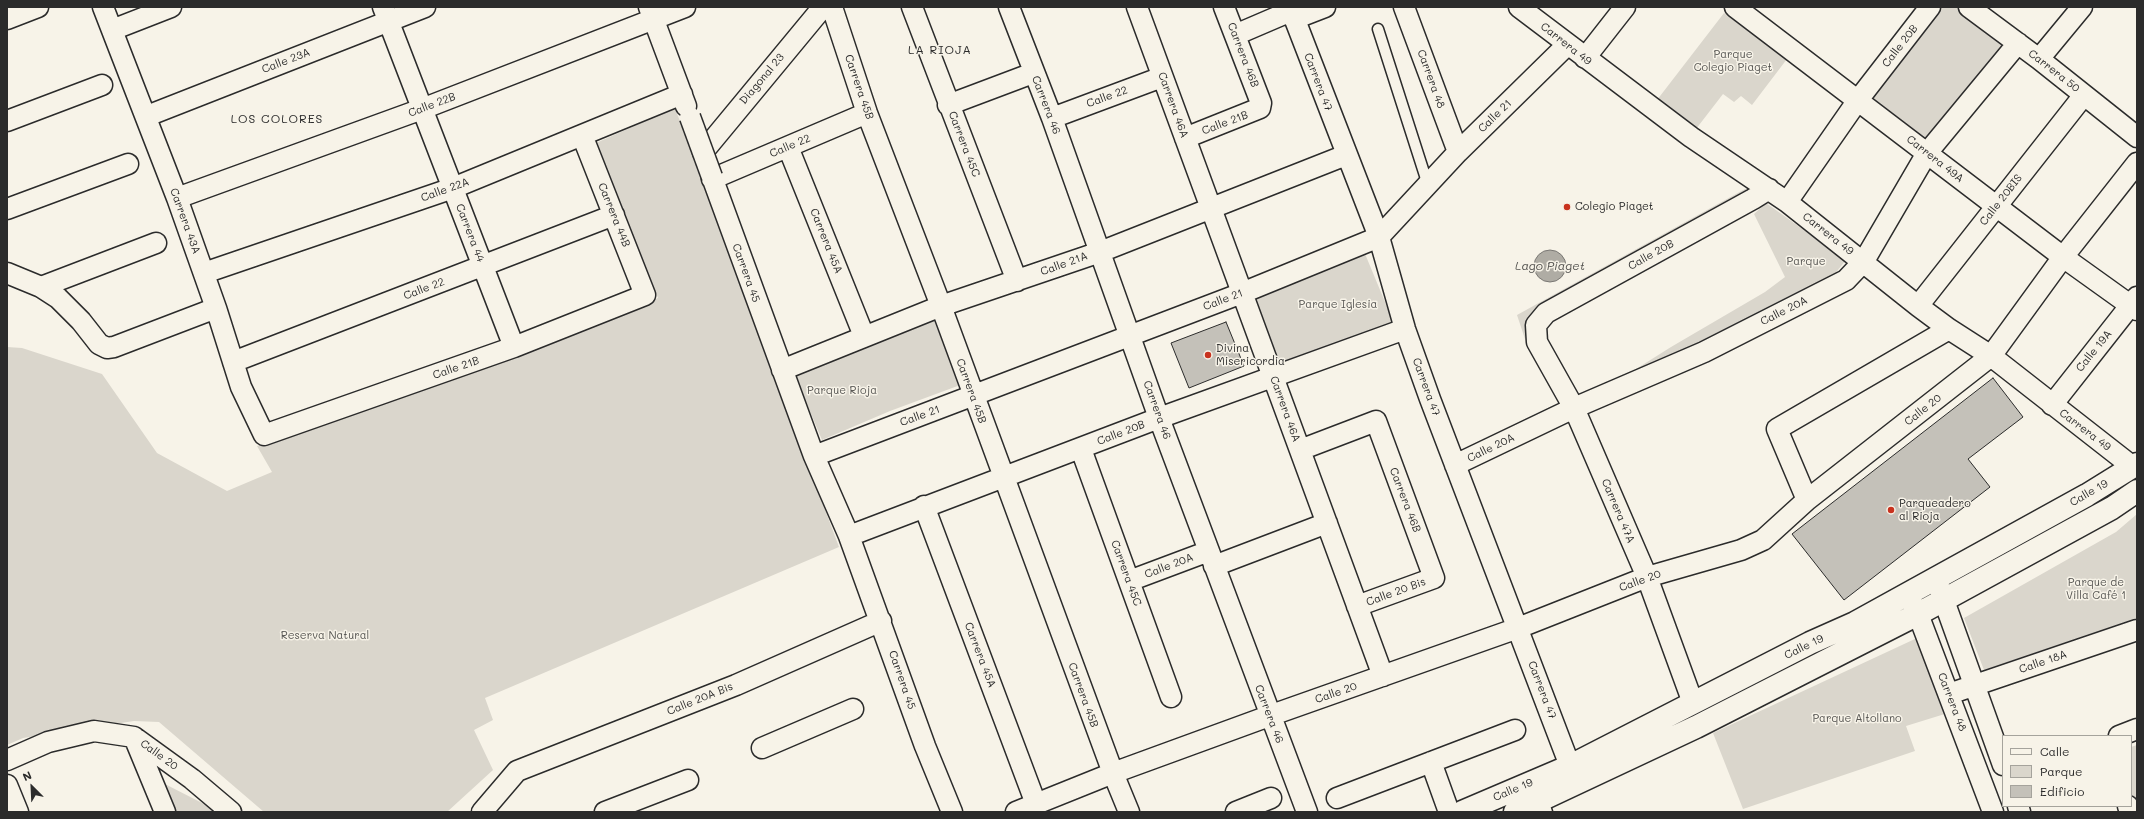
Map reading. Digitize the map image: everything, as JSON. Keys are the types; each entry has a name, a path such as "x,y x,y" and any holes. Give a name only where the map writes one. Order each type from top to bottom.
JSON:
{"main road":[{"name":"Calle 19","path":"1462,812 1570,766 1810,643 1855,623 2087,495 2135,465"},
{"name":"Calle 19","path":"1515,812 1545,806 1918,614 2112,508 2137,491"}],"street":[{"path":"7,19 38,7"},
{"name":"Carrera 43A","path":"103,7 147,116 177,198 216,308 241,387 264,435"},
{"path":"112,30 171,7"},
{"name":"Calle 23A","path":"147,116 385,14 425,7"},
{"name":"Calle 22B","path":"177,198 422,109 651,13 685,7"},
{"name":"Diagonal 23","path":"703,152 823,7"},
{"name":"Carrera 45B","path":"832,7 867,112 942,306 973,397 1113,774 1129,812"},
{"name":"Carrera 45C","path":"912,7 948,105 1017,281"},
{"name":"Carrera 46","path":"1009,7 1033,73 1052,118 1159,418 1306,812"},
{"name":"Carrera 46A","path":"1137,7 1383,676"},
{"name":"Carrera 46B","path":"1224,7 1261,103"},
{"path":"1235,35 1292,12 1325,7"},
{"name":"Carrera 48","path":"1404,7 1458,152"},
{"name":"Carrera 49","path":"1519,7 1567,45 1691,137 1787,202 1864,261 1948,329 1991,356 2052,405 2135,465"},
{"path":"1585,58 1625,7"},
{"name":"Calle 20B","path":"1787,202 1858,100 1930,7"},
{"name":"Carrera 50","path":"1969,7 2039,59 2136,135"},
{"path":"2039,59 2082,7"},
{"name":"Carrera 49A","path":"1739,8 2063,257 2135,304"},
{"name":"Carrera 47","path":"1292,12 1346,155 1379,237 1406,329 1455,465 1570,766"},
{"name":"Carrera 45","path":"651,13 814,456 851,541 925,746 952,812"},
{"name":"Carrera 44","path":"385,14 514,347"},
{"name":"Calle 20A","path":"1455,465 1574,408 1704,352 1846,280 1864,261 1926,153 2018,43"},
{"name":"Calle 21","path":"814,456 973,397 1130,335 1242,293 1379,237 1458,152 1567,45"},
{"path":"948,105 1033,73"},
{"name":"Calle 22","path":"1052,118 1162,77"},
{"path":"7,121 102,86"},
{"name":"Calle 22A","path":"204,273 452,188 682,94"},
{"name":"Calle 20BIS","path":"1918,306 2084,95"},
{"name":"Calle 21B","path":"1185,138 1256,111 1260,108 1261,103"},
{"name":"Calle 22","path":"712,178 788,147 867,112"},
{"name":"Carrera 44B","path":"582,135 645,295"},
{"name":"Carrera 45A","path":"788,147 864,336"},
{"name":"Calle 21A","path":"782,370 942,306 1100,252 1346,155"},
{"name":"Calle 20","path":"1016,812 1269,716 1518,628 1647,577 1741,550 1763,540 1807,500 1991,356 2063,257 2137,163"},
{"path":"7,209 128,164"},
{"name":"Calle 20B","path":"1536,325 1546,313 1754,199 1769,189"},
{"name":"Calle 22","path":"233,362 614,215"},
{"path":"41,287 156,243"},
{"path":"7,273 41,287 58,298 81,321 99,344 107,348 114,347 216,308"},
{"name":"Calle 21B","path":"264,435 514,347 645,295"},
{"name":"Calle 19A","path":"2052,405 2135,304"},
{"name":"Carrera 47A","path":"1536,325 1537,342 1574,408 1647,577 1693,703"},
{"name":"Calle 20B","path":"851,541 924,506 1273,376 1406,329"},
{"path":"1807,500 1777,429 1948,329"},
{"name":"Carrera 46B","path":"1300,450 1376,421 1434,578"},
{"name":"Carrera 45C","path":"1080,449 1171,696"},
{"name":"Carrera 45A","path":"924,506 1036,804"},
{"name":"Calle 20A","path":"1129,581 1212,558 1327,523"},
{"name":"Calle 20 Bis","path":"1357,606 1434,578"},
{"path":"1935,579 1945,600 2002,762"},
{"name":"Carrera 48","path":"1907,594 1918,614 1993,812"},
{"name":"Calle 20A Bis","path":"482,812 517,771 736,684 881,621"},
{"name":"Calle 18A","path":"1949,694 2137,630"},
{"path":"762,748 853,709"},
{"path":"2122,735 2137,729"},
{"path":"1337,798 1515,730"},
{"name":"Calle 20","path":"7,760 48,742 94,731 134,737 192,779 232,812"},
{"path":"134,737 165,812"},
{"path":"1431,762 1449,812"},
{"path":"605,812 688,780"},
{"path":"7,785 18,812"},
{"path":"1236,812 1271,798"}],"lane":[{"path":"1378,29 1428,185"}],"green space":[{"path":"1935,7 1958,7 2010,46 1927,145 1866,97"},
{"name":"Parque Colegio Piaget","path":"1724,13 1787,59 1752,105 1741,96 1734,102 1723,94 1696,129 1657,100"},
{"name":"Reserva Natural","path":"675,108 839,547 485,698 493,720 474,730 493,770 447,812 264,812 159,722 134,721 23,738 7,745 7,347 22,348 102,374 157,453 227,491 272,472 257,446 658,298 596,143"},
{"path":"1754,184 1760,188 1533,316 1535,342 1526,342 1517,315"},
{"name":"Parque","path":"1766,203 1846,260 1833,276 1590,398 1671,347 1765,292 1785,277 1754,214"},
{"name":"Parque Iglesia","path":"1363,249 1395,326 1280,373 1250,299"},
{"name":"Parque Rioja","path":"935,312 963,384 890,411 822,440 793,371"},
{"name":"Parque de Villa Café 1","path":"2137,514 2137,618 1984,670 1964,618 2116,532"},
{"name":"Parque Altollano","path":"1917,638 1948,713 1906,726 1915,751 1743,809 1713,733"},
{"path":"2137,745 2137,809 2132,795 2132,747"},
{"path":"161,782 206,805 215,812 173,812"}],"water":[{"name":"Lago Piaget","path":"1547,250 1553,250 1563,257 1566,266 1565,272 1559,279 1553,282 1547,282 1537,275 1534,269 1534,263 1541,253"}],"building":[{"name":"Divina Misericordia","path":"1226,322 1244,366 1189,388 1171,343"},
{"name":"Parqueadero al Rioja","path":"1993,378 2023,417 1968,459 1990,487 1844,600 1792,534"}],"place":[{"name":"Colegio Piaget","path":"1567,207"},
{"name":"Divina Misericordia","path":"1208,355"},
{"name":"Parqueadero al Rioja","path":"1891,510"}],"district":[{"name":"LA RIOJA","path":"940,50"},
{"name":"LOS COLORES","path":"277,119"}]}
